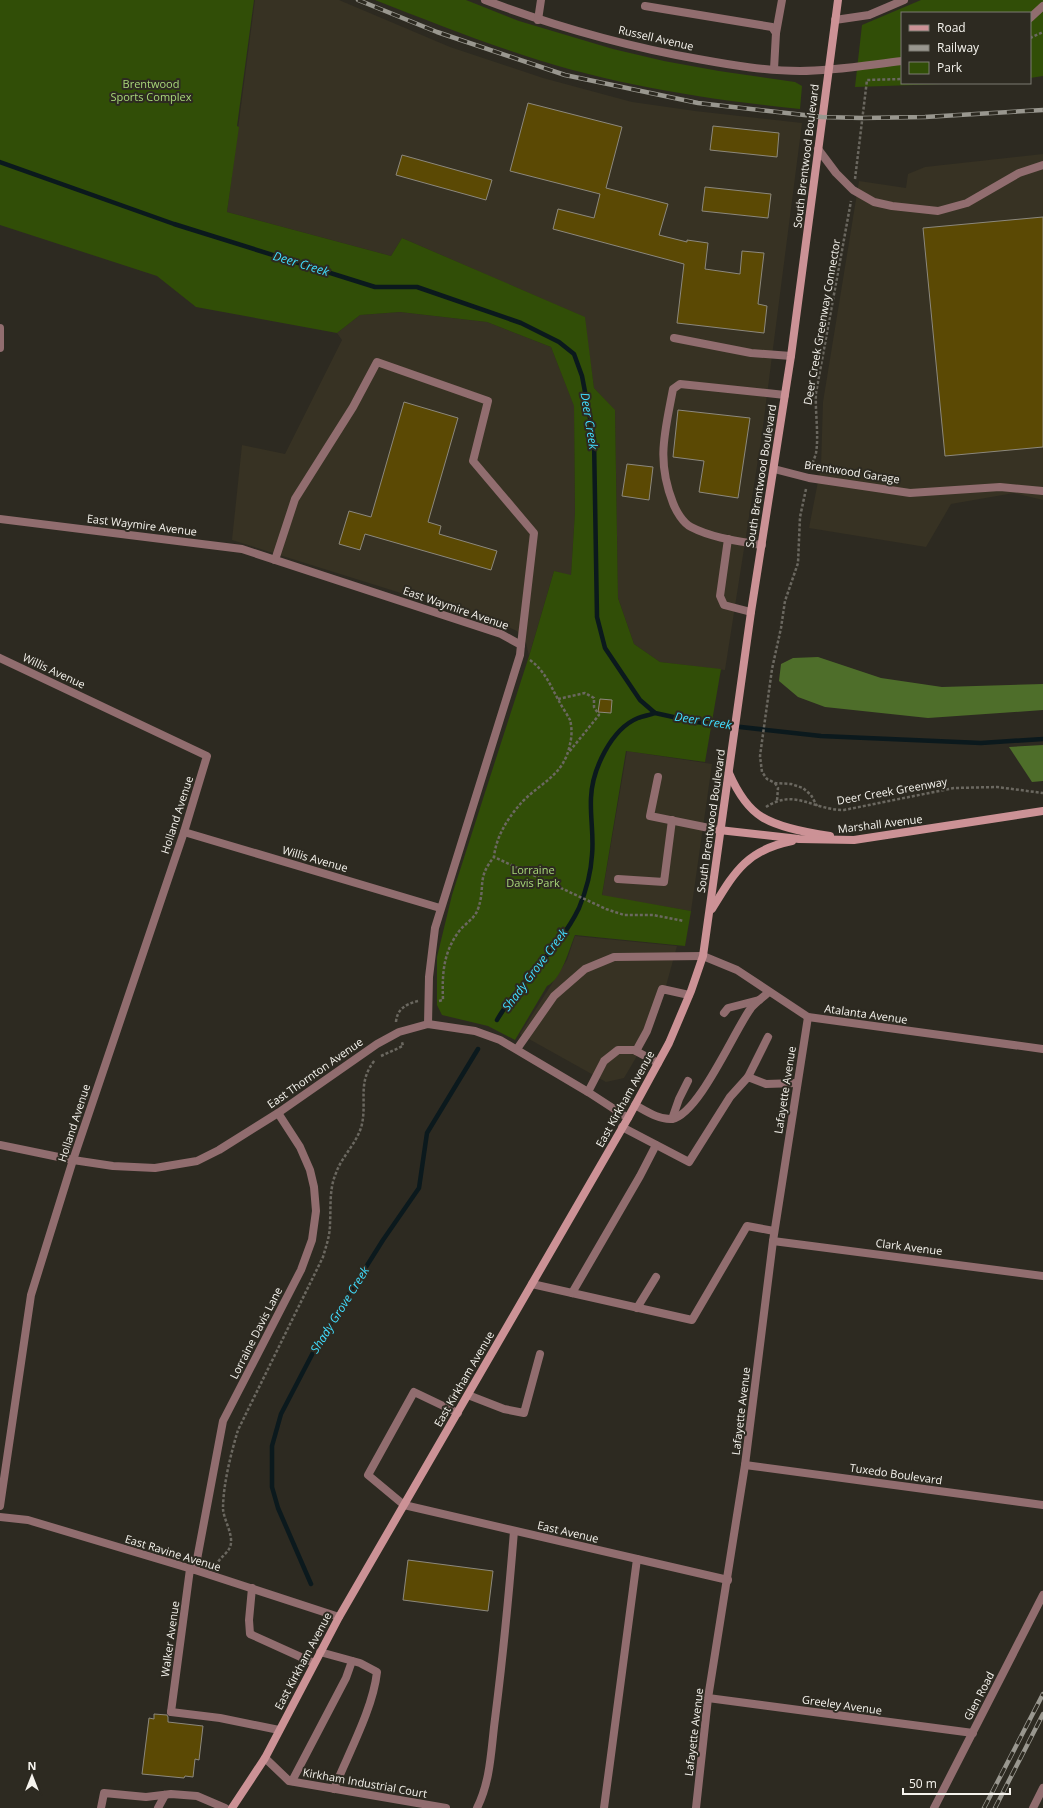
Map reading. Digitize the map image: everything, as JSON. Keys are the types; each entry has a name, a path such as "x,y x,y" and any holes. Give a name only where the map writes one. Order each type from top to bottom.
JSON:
{"main road":[{"name":"South Brentwood Boulevard","path":"703,956 710,912 719,830 791,356 838,0"},
{"path":"729,772 735,787 762,817 803,832 854,840"},
{"name":"Marshall Avenue","path":"719,830 799,839 854,840 1043,811"},
{"path":"710,912 735,872 750,857 774,844 799,839"},
{"name":"East Kirkham Avenue","path":"232,1808 265,1758 338,1617 458,1413 628,1118 669,1043 703,956"}],"street":[{"name":"Russell Avenue","path":"485,0 538,20 669,54 730,65 798,71 828,70 901,61"},
{"path":"538,20 541,0"},
{"path":"774,69 776,33 782,0"},
{"path":"835,20 859,18 904,0"},
{"path":"645,6 772,27 776,33"},
{"path":"1031,17 1043,6"},
{"path":"818,149 836,173 853,190 874,202 892,206 938,211 966,203 1019,173 1043,165"},
{"path":"0,328 0,348"},
{"path":"674,338 751,353 791,356"},
{"path":"275,560 295,499 352,407 377,362 488,400 473,461 534,534 520,645 520,656 440,908 430,953 428,1024"},
{"path":"762,545 728,539 689,527 676,511 665,484 662,448 673,389 680,384 785,395"},
{"name":"Brentwood Garage","path":"774,469 809,478 903,492 927,492 1000,487 1043,491"},
{"name":"East Waymire Avenue","path":"0,519 242,549 501,634 520,645"},
{"path":"728,539 720,596 724,605 751,612"},
{"name":"Willis Avenue","path":"0,658 207,756"},
{"name":"Holland Avenue","path":"0,1506 31,1295 73,1160 184,832 207,756"},
{"path":"658,777 650,816 719,830"},
{"path":"618,879 664,882 672,820"},
{"name":"Willis Avenue","path":"184,832 440,908"},
{"path":"517,1049 554,996 585,969 614,957 703,956"},
{"name":"Atalanta Avenue","path":"703,956 737,970 808,1017 1043,1049"},
{"path":"636,1051 647,1031 662,989 689,995"},
{"path":"635,1105 661,1118 672,1118 682,1115 695,1101 751,1008 769,992"},
{"path":"724,1013 728,1008 759,1000"},
{"name":"Lafayette Avenue","path":"696,1808 708,1698 728,1580 745,1465 774,1232 808,1017"},
{"name":"East Thornton Avenue","path":"0,1144 73,1160 113,1166 155,1168 197,1161 219,1150 278,1113 377,1044 399,1032 428,1024 475,1031 500,1040 588,1092 628,1118"},
{"path":"622,1127 689,1162 730,1097 748,1077 768,1037"},
{"path":"588,1092 604,1061 618,1050 636,1051 658,1063"},
{"path":"748,1077 766,1084 798,1083"},
{"path":"672,1118 679,1098 688,1081"},
{"name":"Lorraine Davis Lane","path":"193,1569 223,1421 301,1270 312,1240 316,1211 314,1187 310,1170 300,1147 278,1113"},
{"path":"572,1293 640,1176 656,1145"},
{"path":"532,1284 692,1320 747,1226 774,1232"},
{"name":"Clark Avenue","path":"773,1241 1043,1276"},
{"path":"637,1308 656,1277"},
{"path":"468,1395 504,1409 524,1413 540,1354"},
{"path":"404,1505 368,1475 414,1392 458,1413"},
{"name":"Tuxedo Boulevard","path":"745,1465 1043,1505"},
{"name":"East Avenue","path":"404,1505 728,1580"},
{"name":"East Ravine Avenue","path":"0,1517 28,1520 193,1569 338,1617"},
{"path":"477,1808 482,1798 490,1771 505,1643 514,1531"},
{"path":"604,1808 637,1559"},
{"name":"Walker Avenue","path":"193,1569 171,1712 220,1718 279,1730"},
{"path":"252,1588 249,1620 250,1634 314,1663"},
{"name":"Glen Road","path":"934,1808 1043,1595"},
{"path":"320,1652 352,1661 377,1672 376,1681 363,1720 334,1788"},
{"path":"292,1781 346,1678 352,1661"},
{"name":"Greeley Avenue","path":"708,1698 972,1733"},
{"name":"Kirkham Industrial Court","path":"265,1758 289,1781 446,1808"},
{"path":"1033,1808 1043,1788"},
{"path":"101,1808 104,1793 146,1797 165,1795 198,1796 225,1808"},
{"path":"158,1808 165,1795"}],"path":[{"path":"1031,38 1043,32"},
{"name":"Deer Creek Greenway Connector","path":"775,783 767,779 762,772 760,756 772,669 787,592 798,563 800,517 816,453 816,393 853,190 867,80 901,79"},
{"path":"520,656 531,660 546,675 570,721 572,737 568,754"},
{"path":"438,1001 443,1000 442,974 447,951 456,935 475,916 478,910 482,877 485,868 494,857 498,842 512,813 536,790 556,774 568,754 599,715 594,707 594,698 585,693 558,699"},
{"path":"766,807 777,800 778,788 775,783"},
{"path":"775,783 791,784 803,788 811,795 817,806"},
{"name":"Deer Creek Greenway","path":"777,800 793,799 832,810 844,810 954,788 997,788 1043,793"},
{"path":"494,857 624,915 653,915 684,921"},
{"path":"396,1022 396,1017 403,1007 417,1001"}],"shaded area":[{"path":"255,0 339,0 450,47 543,78 632,102 695,111 802,123 762,434 725,670 660,662 634,644 618,598 615,411 594,388 584,317 402,238 391,256 227,212"},
{"path":"1043,154 1043,500 1014,493 951,504 926,547 809,528 821,466 823,402 859,181 906,188 908,174 925,167"},
{"path":"400,312 487,322 551,347 574,405 575,512 571,576 554,571 529,656 526,643 517,631 506,626 232,540 242,445 285,454 342,340 337,333 360,315"},
{"path":"627,751 712,764 691,911 602,896"},
{"path":"575,936 677,946 661,1004 641,1049 624,1078 606,1082 520,1034 567,960"}],"green space":[{"name":"Lorraine Davis Park","path":"0,0 254,0 227,212 391,256 402,238 585,317 594,388 615,410 618,598 634,644 660,662 721,669 705,762 626,751 602,895 691,911 685,946 575,935 557,977 547,986 515,1040 488,1026 442,1015 437,1005 437,957 452,895 530,653 554,571 571,575 575,512 574,406 551,347 487,322 400,312 360,315 337,333 196,307 157,276 0,225"},
{"path":"375,0 466,0 519,21 613,49 664,61 719,71 795,82 802,86 800,109 689,95 616,81 579,72 543,62 491,44"},
{"path":"921,0 1043,0 1043,76 1031,78 1031,12 901,12 901,84 943,84 855,87 862,25"},
{"path":"818,657 881,678 942,687 1043,684 1043,710 928,718 825,707 798,697 779,681 781,664 793,658"},
{"path":"1043,745 1043,781 1032,782 1009,747"}],"building":[{"path":"528,103 622,127 606,188 668,204 659,235 687,242 687,240 708,243 705,269 740,274 742,251 764,253 758,304 767,306 764,333 677,323 684,264 553,229 558,209 594,218 600,194 510,171"},
{"path":"713,126 779,133 777,157 710,150"},
{"path":"402,155 492,180 486,200 396,175"},
{"path":"705,187 771,194 768,218 702,211"},
{"path":"1043,217 1043,447 945,456 923,228"},
{"path":"404,402 458,418 428,522 441,526 439,534 497,551 491,570 365,534 360,550 339,544 349,511 371,517"},
{"path":"678,410 750,418 738,498 699,492 704,461 673,457"},
{"path":"627,464 653,467 649,500 622,496"},
{"path":"600,699 612,700 611,713 598,712"},
{"path":"408,1560 493,1571 488,1611 403,1600"},
{"path":"154,1714 167,1715 168,1722 203,1726 199,1760 195,1759 193,1777 185,1776 184,1778 142,1774 149,1718 154,1719"}],"waterway":[{"name":"Deer Creek","path":"0,162 174,224 375,287 417,287 521,323 559,342 574,354 582,376 594,439 597,617 605,648 640,700 655,713 696,722 821,736 981,743 1043,739"},
{"name":"Shady Grove Creek","path":"497,1020 506,1005 561,938 579,908 591,868 593,841 591,798 592,787 599,763 619,731 628,723 638,718 655,713"},
{"name":"Shady Grove Creek","path":"311,1584 278,1508 272,1487 272,1446 281,1414 317,1345 383,1240 419,1188 427,1133 478,1049"}],"railway":[{"path":"358,0 437,32 565,75 698,103 822,117 862,118 925,117 1043,110"},
{"path":"984,1808 1043,1694"},
{"path":"995,1808 1043,1714"}],"park label":[{"name":"Brentwood Sports Complex","path":"151,90"}]}
